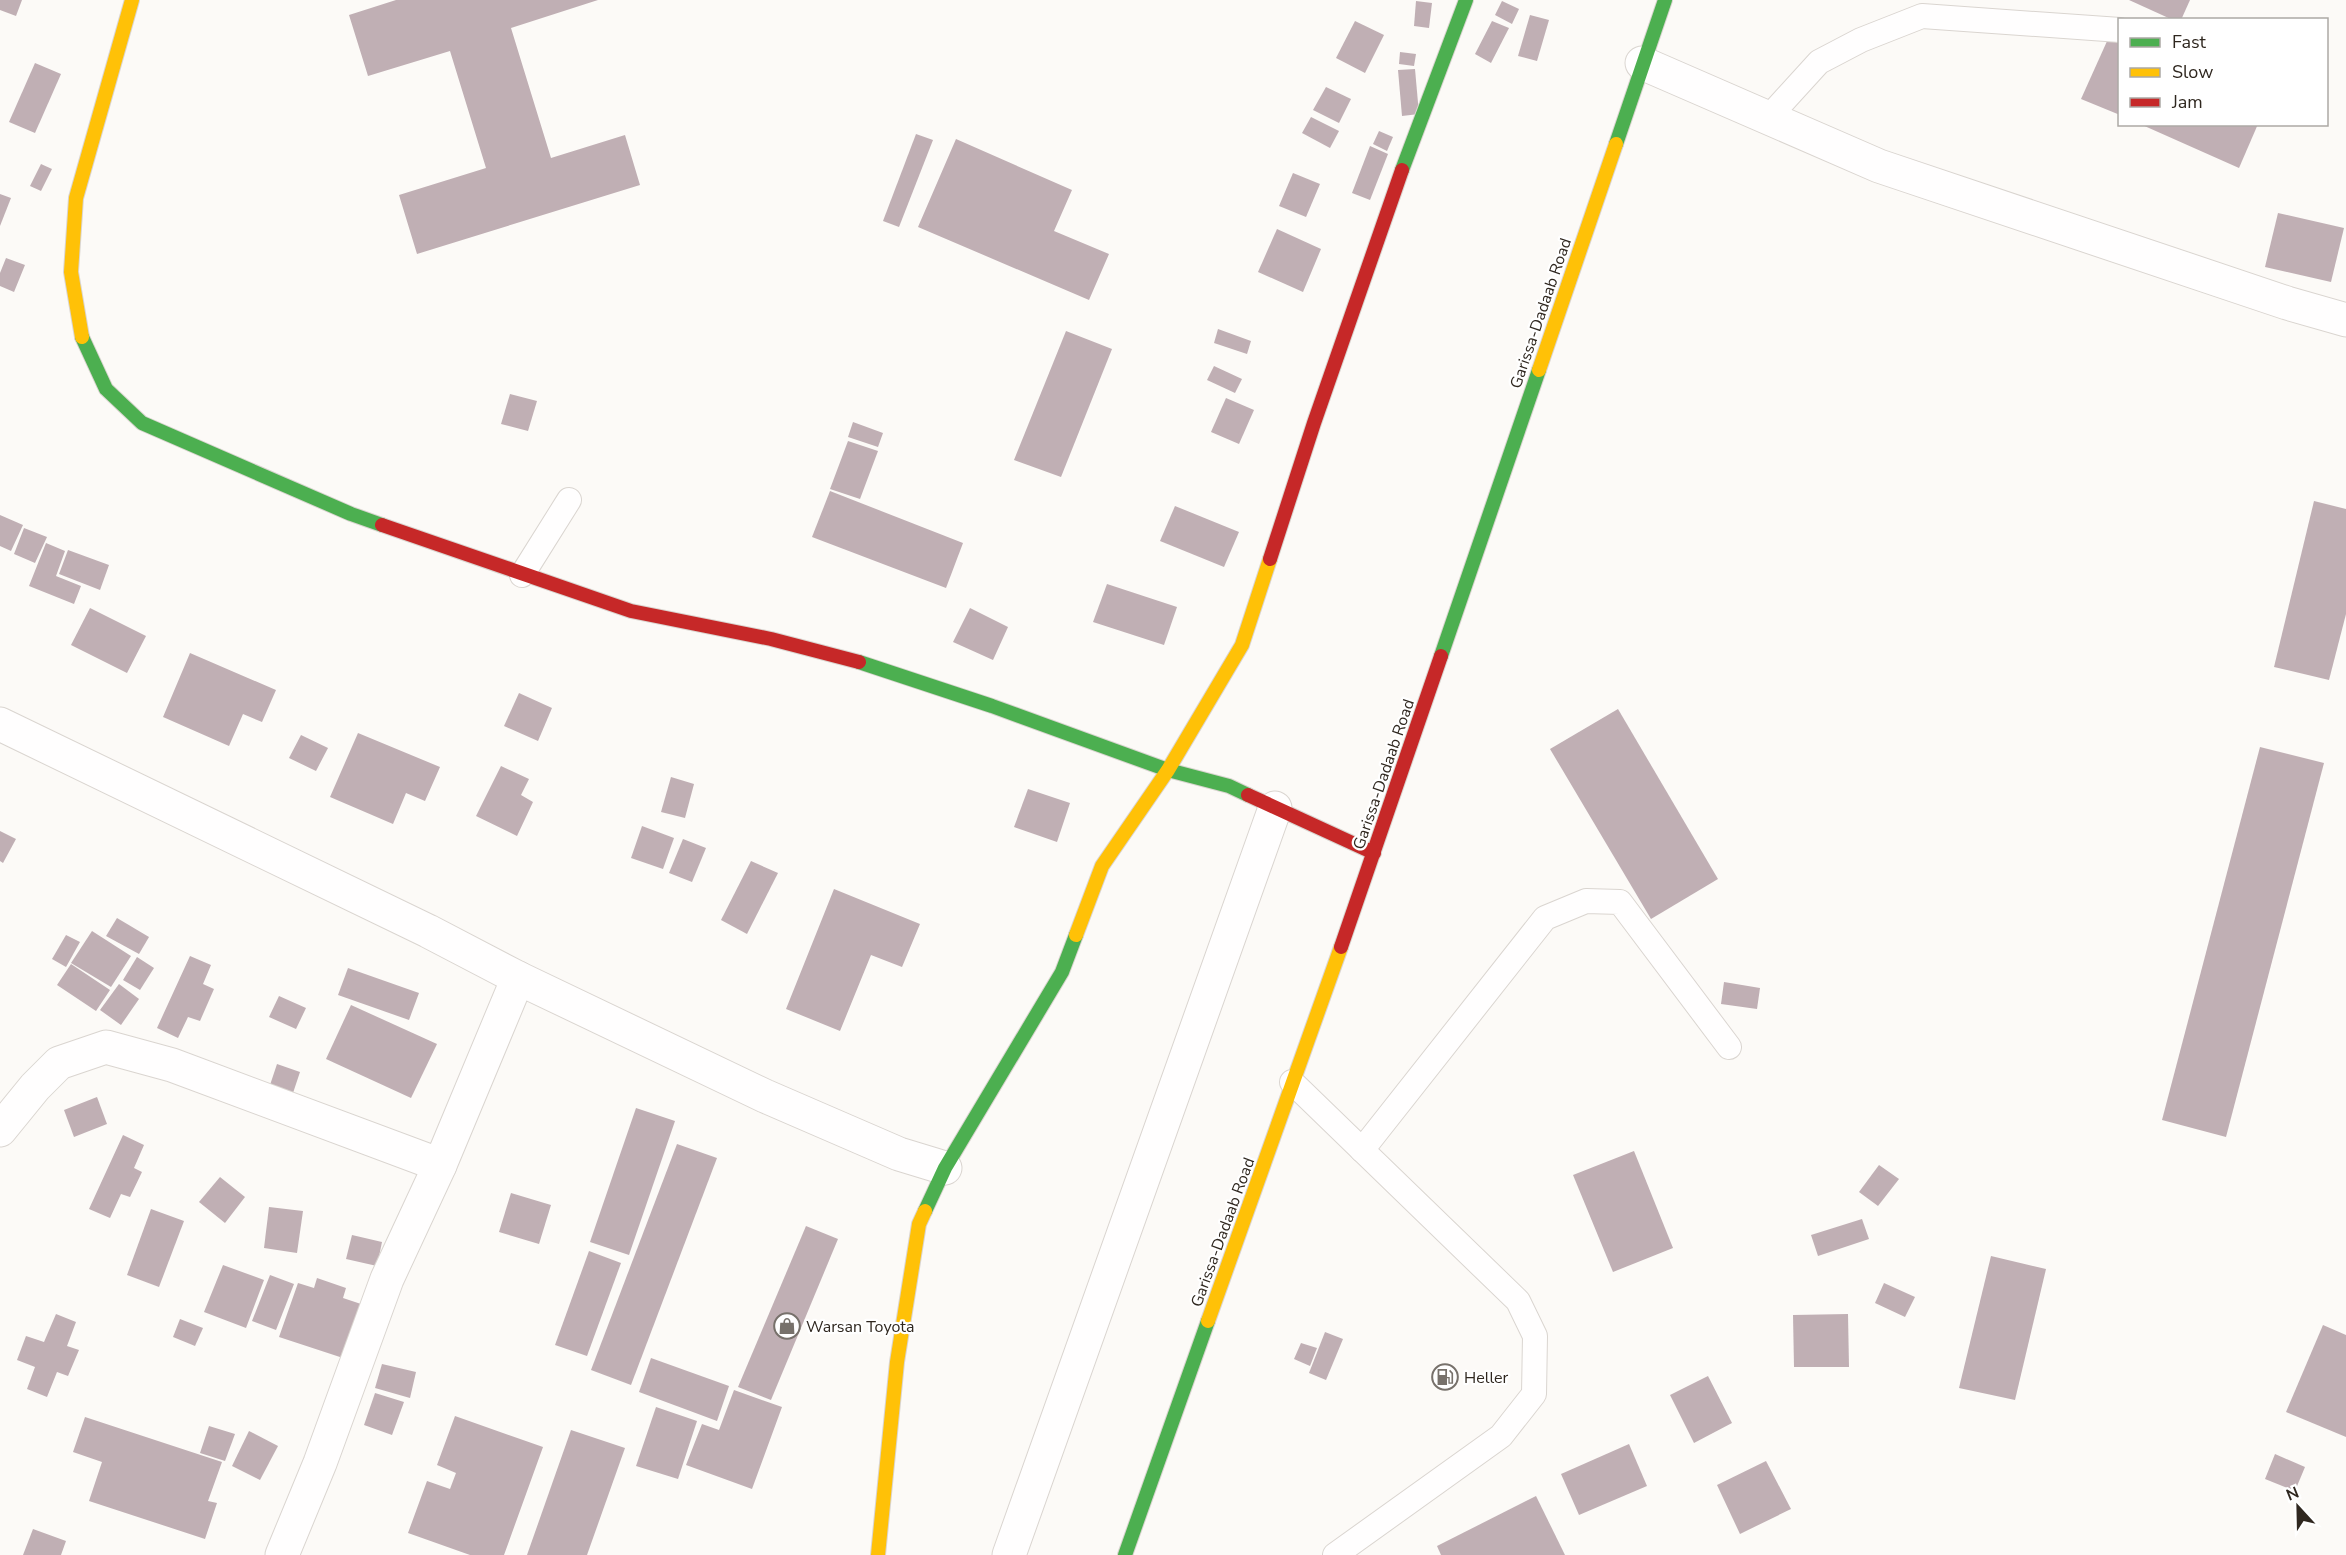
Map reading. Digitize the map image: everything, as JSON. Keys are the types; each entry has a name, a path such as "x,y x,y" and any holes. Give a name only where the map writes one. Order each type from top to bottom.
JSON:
{"main road":[{"path":"132,0 76,198 71,272 80,332 106,389 142,423 351,514 522,574 631,611 771,639 869,665 992,706 1168,770 1229,786 1374,853"},
{"path":"878,1555 897,1362 919,1224 945,1168 1062,972 1102,866 1168,770 1242,645 1314,423 1421,117 1466,0"},
{"name":"Garissa-Dadaab Road","path":"1125,1555 1374,853 1665,0"}],"street":[{"path":"1642,63 1879,166 2287,303 2346,320"},
{"path":"0,724 418,926 518,978 765,1096 900,1154 945,1168"},
{"path":"1009,1555 1275,808"},
{"path":"282,1555 320,1463 387,1278 440,1165 518,978"},
{"path":"0,1130 59,1062 105,1047 172,1065 440,1165"}],"lane":[{"path":"1768,118 1819,62 1861,40 1922,16 2118,30"},
{"path":"522,574 569,500"},
{"path":"1362,1150 1545,918 1586,901 1620,902 1729,1047"},
{"path":"1293,1082 1518,1301 1535,1336 1534,1394 1501,1436 1335,1555"}],"building":[{"path":"0,0 22,0 16,16 0,10"},
{"path":"396,0 598,0 511,28 551,158 625,135 640,185 417,254 399,195 486,168 450,51 368,76 349,15"},
{"path":"2129,0 2190,0 2182,18 2169,18"},
{"path":"1416,1 1432,3 1429,28 1414,26"},
{"path":"1502,1 1519,9 1512,24 1495,15"},
{"path":"1530,15 1549,20 1537,61 1518,56"},
{"path":"1355,21 1384,35 1365,73 1336,58"},
{"path":"1492,21 1509,28 1491,63 1475,54"},
{"path":"2108,39 2118,43 2118,114 2081,99"},
{"path":"1400,52 1416,54 1414,66 1399,64"},
{"path":"35,63 61,74 35,133 9,122"},
{"path":"1415,69 1419,114 1402,116 1398,70"},
{"path":"1326,87 1351,99 1339,123 1313,110"},
{"path":"1311,117 1339,131 1330,148 1302,133"},
{"path":"2144,126 2257,126 2239,168"},
{"path":"1379,131 1393,137 1387,151 1373,144"},
{"path":"916,134 933,140 899,227 883,221"},
{"path":"956,139 1072,190 1054,231 1109,254 1089,300 918,227"},
{"path":"1370,146 1388,154 1370,200 1352,193"},
{"path":"41,164 52,169 41,191 30,186"},
{"path":"1293,173 1320,184 1306,217 1279,206"},
{"path":"0,194 11,198 0,226"},
{"path":"2278,213 2344,228 2331,282 2265,267"},
{"path":"1277,229 1321,249 1303,292 1258,272"},
{"path":"6,258 25,265 14,292 0,286 0,273"},
{"path":"1218,329 1251,341 1247,354 1214,343"},
{"path":"1066,331 1112,349 1061,477 1014,460"},
{"path":"1214,366 1242,379 1235,393 1207,380"},
{"path":"510,394 537,401 528,431 501,424"},
{"path":"1226,398 1254,410 1239,444 1211,432"},
{"path":"853,422 883,433 878,447 848,437"},
{"path":"848,441 878,451 860,499 830,489"},
{"path":"830,491 963,543 946,588 812,537"},
{"path":"2314,501 2346,509 2346,614 2329,680 2274,667"},
{"path":"1175,506 1239,532 1224,567 1160,541"},
{"path":"0,515 23,525 11,551 0,546"},
{"path":"24,528 47,537 35,563 14,554"},
{"path":"46,543 65,551 56,576 81,586 74,604 29,586"},
{"path":"68,550 109,565 100,590 59,574"},
{"path":"1107,584 1177,607 1164,645 1093,622"},
{"path":"90,608 146,636 127,673 71,645"},
{"path":"970,608 1008,627 993,660 953,642"},
{"path":"190,653 276,690 262,722 243,714 229,746 163,717"},
{"path":"519,693 552,708 538,741 504,726"},
{"path":"1618,709 1718,879 1651,919 1550,749"},
{"path":"358,733 440,767 425,801 406,793 393,824 330,797"},
{"path":"301,735 328,748 316,771 289,758"},
{"path":"2260,747 2324,763 2226,1137 2162,1120"},
{"path":"501,766 529,779 521,795 533,802 517,836 476,816"},
{"path":"671,777 694,784 685,818 661,812"},
{"path":"1028,789 1070,803 1057,842 1014,827"},
{"path":"642,826 674,838 663,869 631,858"},
{"path":"0,831 16,839 3,863 0,861"},
{"path":"683,839 706,848 692,882 669,873"},
{"path":"751,861 778,873 747,934 721,920"},
{"path":"834,889 920,924 902,967 871,955 840,1031 786,1009"},
{"path":"117,918 149,937 139,954 106,936"},
{"path":"92,931 131,956 111,987 71,963"},
{"path":"66,935 80,942 66,967 52,959"},
{"path":"190,956 211,965 203,984 214,989 200,1021 188,1017 178,1038 157,1028"},
{"path":"137,957 154,968 140,990 123,980"},
{"path":"71,964 110,990 96,1011 57,985"},
{"path":"348,968 419,993 409,1020 338,995"},
{"path":"1724,982 1760,988 1757,1009 1721,1004"},
{"path":"119,984 139,999 121,1025 100,1010"},
{"path":"279,996 306,1008 296,1029 269,1017"},
{"path":"351,1005 437,1044 411,1098 326,1059"},
{"path":"277,1064 300,1072 292,1096 269,1088"},
{"path":"97,1097 107,1124 74,1137 64,1110"},
{"path":"636,1108 675,1121 629,1255 590,1242"},
{"path":"123,1135 144,1145 134,1168 142,1172 130,1197 121,1194 110,1218 89,1209"},
{"path":"677,1144 717,1158 631,1385 591,1370"},
{"path":"1634,1151 1673,1248 1613,1272 1573,1175"},
{"path":"1879,1165 1899,1179 1878,1206 1859,1192"},
{"path":"220,1177 245,1197 225,1223 199,1202"},
{"path":"511,1193 551,1205 539,1244 499,1232"},
{"path":"269,1207 303,1211 297,1253 264,1248"},
{"path":"151,1209 184,1221 159,1287 127,1275"},
{"path":"1862,1219 1869,1239 1818,1256 1811,1235"},
{"path":"806,1226 838,1239 771,1400 738,1387"},
{"path":"352,1235 382,1242 377,1266 346,1259"},
{"path":"589,1251 621,1263 587,1356 555,1345"},
{"path":"1991,1256 2046,1269 2015,1400 1959,1388"},
{"path":"223,1265 264,1280 246,1328 204,1312"},
{"path":"270,1275 294,1284 276,1330 252,1321"},
{"path":"317,1278 346,1288 343,1298 361,1304 343,1358 279,1337 298,1283 314,1288"},
{"path":"1884,1283 1915,1297 1905,1317 1875,1303"},
{"path":"56,1314 76,1322 67,1346 79,1350 68,1376 57,1372 47,1397 27,1389 35,1367 17,1360 26,1336 44,1342"},
{"path":"1848,1314 1849,1367 1794,1367 1793,1315"},
{"path":"180,1319 203,1328 195,1346 173,1337"},
{"path":"2323,1325 2346,1335 2346,1437 2286,1412"},
{"path":"1325,1332 1343,1339 1326,1380 1309,1373"},
{"path":"1301,1343 1317,1348 1310,1366 1294,1359"},
{"path":"651,1358 729,1386 717,1421 639,1392"},
{"path":"382,1364 416,1372 410,1398 375,1388"},
{"path":"1708,1376 1732,1423 1694,1443 1670,1395"},
{"path":"734,1390 782,1407 752,1489 686,1465 702,1424 719,1430"},
{"path":"375,1393 404,1402 392,1435 364,1425"},
{"path":"656,1407 697,1421 678,1479 636,1466"},
{"path":"455,1416 543,1447 504,1555 470,1555 408,1533 427,1481 450,1489 456,1473 437,1465"},
{"path":"85,1417 222,1462 208,1501 217,1503 205,1539 89,1501 102,1462 73,1452"},
{"path":"209,1426 235,1434 225,1461 200,1453"},
{"path":"571,1430 625,1448 587,1555 527,1555"},
{"path":"249,1431 278,1446 260,1480 232,1466"},
{"path":"1629,1444 1647,1486 1579,1515 1561,1474"},
{"path":"2275,1454 2305,1467 2295,1491 2265,1479"},
{"path":"1766,1461 1791,1509 1740,1534 1717,1485"},
{"path":"1536,1496 1565,1555 1441,1555 1437,1546"},
{"path":"33,1529 66,1541 61,1555 23,1555"}],"traffic: fast":[{"path":"1402,170 1466,0"},
{"path":"1616,144 1665,0"},
{"path":"82,337 106,389 142,423 351,514 382,525"},
{"path":"1441,656 1539,370"},
{"path":"859,662 992,706 1168,770 1229,786 1248,795"},
{"path":"925,1211 945,1168 1062,972 1076,935"},
{"path":"1125,1555 1208,1321"}],"traffic: slow":[{"path":"82,337 71,272 76,198 132,0"},
{"path":"1539,370 1616,144"},
{"path":"1076,935 1102,866 1168,770 1242,645 1270,559"},
{"path":"1208,1321 1341,947"},
{"path":"878,1555 897,1362 919,1224 925,1211"}],"traffic: jam":[{"path":"1270,559 1314,423 1402,170"},
{"path":"382,525 631,611 771,639 859,662"},
{"path":"1341,947 1441,656"},
{"path":"1248,795 1374,853"}],"place":[{"name":"Warsan Toyota","path":"787,1326"},
{"name":"Heller","path":"1445,1377"}]}
